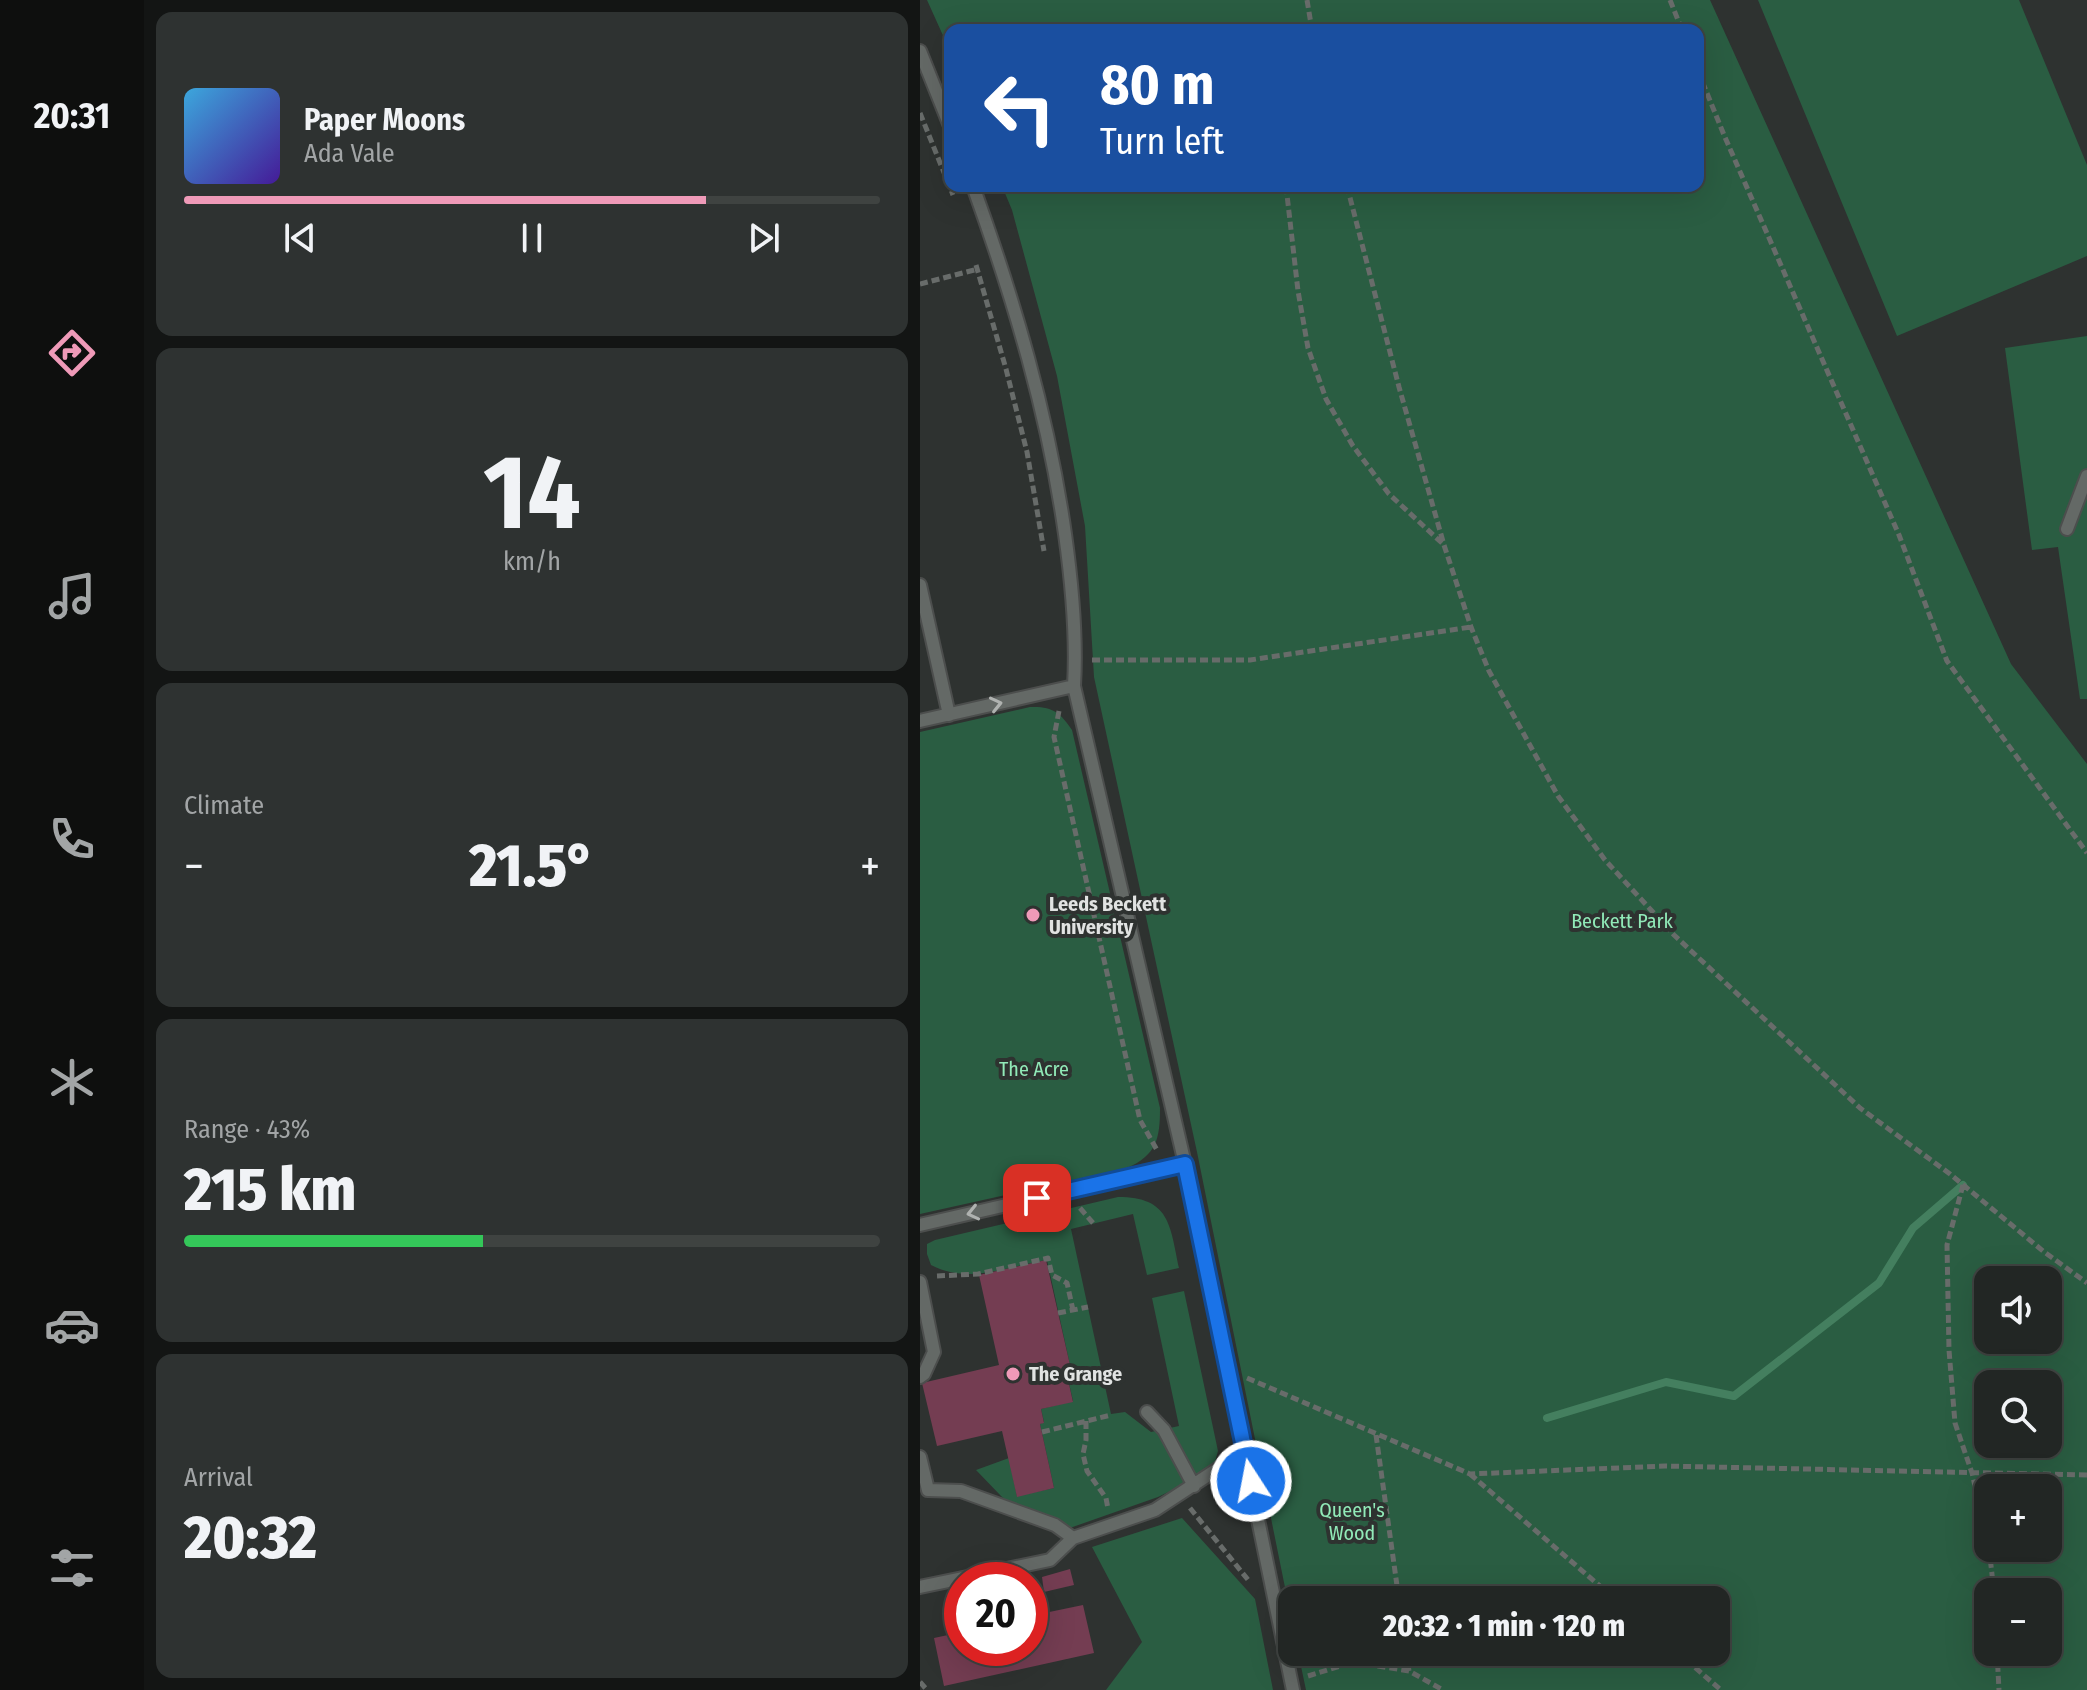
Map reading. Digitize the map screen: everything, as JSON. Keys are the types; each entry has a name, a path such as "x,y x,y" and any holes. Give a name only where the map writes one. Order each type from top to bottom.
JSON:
{"lane":[{"path":"920,51 944,111"},
{"path":"975,192 1000,261 1036,384 1057,477 1071,580 1075,662 1068,688 1185,1164 1293,1690"},
{"path":"2067,529 2087,476"},
{"path":"920,585 949,715"},
{"path":"920,721 1068,688"},
{"path":"920,1225 1185,1164"},
{"path":"920,1282 934,1352 920,1377"},
{"path":"1147,1412 1164,1430 1194,1486"},
{"path":"920,1587 1050,1560 1073,1538 1155,1510 1245,1451"},
{"path":"920,1457 928,1490 961,1491 1055,1525 1073,1538"}],"path":[{"path":"1307,0 1311,24"},
{"path":"1670,0 1680,24"},
{"path":"1704,86 1899,535 1947,661 2087,853"},
{"path":"920,113 944,172"},
{"path":"952,192 957,204"},
{"path":"1287,192 1308,348 1326,399 1353,446 1389,494 1444,545"},
{"path":"1349,192 1399,387 1471,627 1489,671 1558,796 1605,860 1674,935 1860,1108 2087,1283"},
{"path":"973,256 1027,452 1046,563"},
{"path":"920,284 978,269"},
{"path":"1075,662 1104,658 1250,660 1471,627"},
{"path":"1068,688 1054,737 1140,1120 1167,1169"},
{"path":"1963,1185 1947,1245 1949,1350 1955,1423 1974,1481"},
{"path":"935,1276 978,1274 1048,1258 1052,1275 1067,1283 1073,1310"},
{"path":"1058,1313 1088,1307"},
{"path":"1228,1370 1470,1474 1600,1586"},
{"path":"1042,1432 1111,1415"},
{"path":"1086,1421 1083,1454 1087,1471 1106,1498 1108,1526"},
{"path":"1376,1434 1397,1586"},
{"path":"1470,1474 1665,1466 2087,1475"},
{"path":"1179,1495 1255,1588"},
{"path":"1293,1690 1309,1676 1353,1662 1409,1671 1443,1690"},
{"path":"1408,1666 1409,1671"},
{"path":"1693,1666 1721,1690"},
{"path":"1998,1666 1999,1690"},
{"path":"920,1682 927,1690"}],"green space":[{"name":"Beckett Park","path":"927,0 1710,0 2011,664 2087,764 2087,1690 1306,1690 1301,1666 1730,1666 1730,1586 1285,1586 1197,1152 1094,677 1085,526 1057,376 1004,192 1704,192 1704,24 944,24 944,38"},
{"path":"1758,0 2019,0 2087,165 2087,256 1897,336"},
{"path":"2087,336 2087,699 2080,699 2058,547 2032,550 2005,348"},
{"name":"The Acre","path":"1030,707 1055,711 1072,730 1160,1108 1159,1128 1151,1151 1127,1168 920,1214 920,732"},
{"path":"1118,1197 1148,1202 1165,1216 1179,1268 1147,1275 1133,1214 1071,1229 1111,1414 1125,1412 1151,1432 1179,1426 1152,1298 1184,1291 1218,1451 1214,1465 1205,1474 1158,1497 1067,1529 1018,1509 976,1470 1009,1458 1017,1496 1054,1488 1040,1424 1044,1422 1041,1409 1073,1401 1065,1366 1070,1365 1047,1260 989,1272 960,1274 931,1265 927,1244"},
{"path":"1182,1518 1255,1599 1273,1690 1106,1690 1142,1642 1092,1547"}],"building":[{"name":"The Grange","path":"1046,1260 1070,1365 1065,1366 1073,1402 1041,1409 1044,1423 1040,1424 1054,1488 1017,1497 1002,1431 937,1446 922,1383 999,1365 979,1275"},
{"path":"1070,1569 1074,1585 1048,1591 1048,1575"},
{"path":"1083,1605 1094,1653 1048,1663 1048,1612"},
{"path":"944,1636 944,1666 1035,1666 944,1686 934,1638"}],"waterway":[{"path":"1547,1418 1666,1382 1734,1396 1879,1283 1913,1228 1963,1185"}],"place":[{"name":"Leeds Beckett University","path":"1033,915"},
{"name":"The Grange","path":"1013,1374"}],"route":[{"path":"1037,1198 1185,1164 1251,1481"}],"park label":[{"name":"Queen's Wood","path":"1352,1522"}]}
